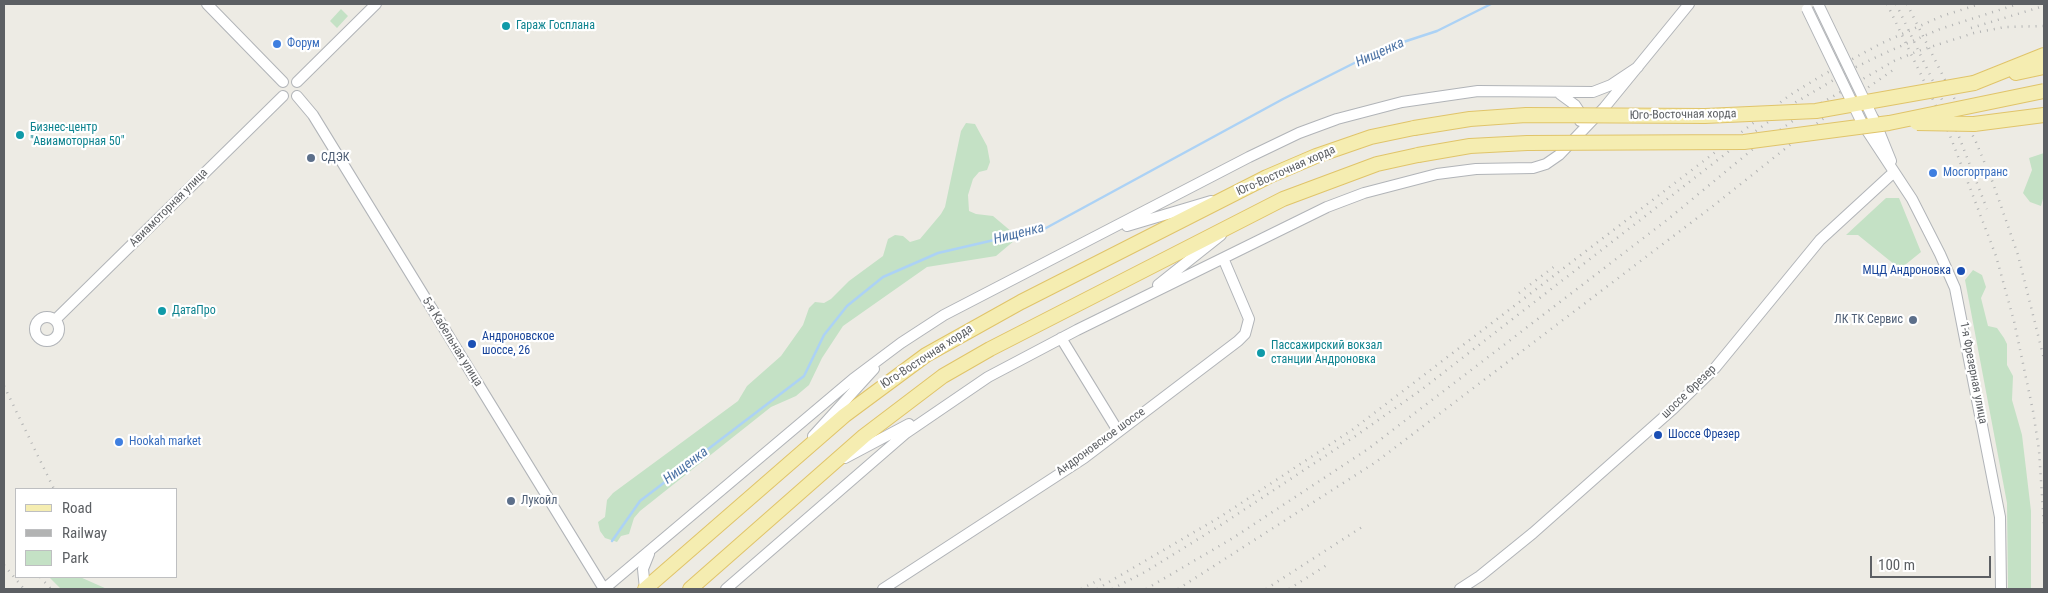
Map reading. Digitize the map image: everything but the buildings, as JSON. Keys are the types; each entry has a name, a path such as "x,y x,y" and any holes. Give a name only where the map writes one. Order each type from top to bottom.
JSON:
{"main road":[{"path":"1974,83 2044,55"},
{"name":"Юго-Восточная хорда","path":"645,589 845,415 926,355 1021,302 1236,193 1316,156 1371,137 1470,119 1526,115 1706,116 1816,111 1974,83 2044,67"},
{"name":"Юго-Восточная хорда","path":"690,589 898,408 943,376 990,349 1283,199 1330,180 1378,164 1418,154 1470,146 1527,143 1744,142 1889,123 2044,91"},
{"path":"1889,123 1974,124 2044,115"}],"street":[{"path":"208,4 283,82"},
{"path":"297,82 376,4"},
{"path":"726,589 906,432 988,377 1061,338 1327,207 1364,193 1438,174 1476,169 1533,168 1546,164 1559,155 1604,108 1689,4"},
{"name":"1-я Фрезерная улица","path":"1818,4 1873,118 1894,172"},
{"name":"1-я Фрезерная улица","path":"1806,6 1862,124 1912,199 1951,277 1960,308 2000,517 2001,589"},
{"path":"604,589 853,379 944,315 1249,157 1299,133 1337,118 1402,102 1442,95 1512,90 1593,92 1611,85 1638,67"},
{"path":"288,80 297,82 300,91 297,96 291,99 283,96 280,88 283,82 288,80"},
{"path":"1555,92 1570,100 1579,111 1579,124 1574,138"},
{"name":"Авиамоторная улица","path":"56,320 283,96"},
{"name":"5-я Кабельная улица","path":"297,96 313,115 604,589"},
{"name":"шоссе Фрезер","path":"1460,589 1480,576 1533,533 1674,408 1715,368 1820,240 1894,172"},
{"path":"1104,232 1236,193"},
{"path":"1142,298 1238,222"},
{"name":"Андроновское шоссе","path":"883,589 1084,458 1245,334 1249,319 1222,258"},
{"path":"1061,338 1118,430"},
{"path":"781,472 892,350"},
{"path":"828,467 938,409"},
{"path":"645,589 642,576 644,562 656,546"}],"green space":[{"path":"341,9 348,16 337,28 330,21"},
{"path":"966,123 975,124 987,146 990,162 987,170 979,172 973,179 968,195 969,211 976,214 993,216 1012,232 1015,240 996,256 927,267 843,326 822,358 809,385 796,396 771,407 640,511 634,518 629,534 621,536 617,542 605,538 600,531 598,522 605,517 607,500 613,493 738,401 747,386 781,356 803,325 809,308 815,302 824,303 831,299 849,281 883,256 888,239 895,235 903,236 910,242 920,239 945,207 961,131"},
{"path":"2044,153 2044,195 2041,206 2030,202 2023,193 2032,170 2029,158"},
{"path":"1886,198 1899,198 1921,252 1900,269 1858,235 1846,235"},
{"path":"1973,270 1982,275 1986,287 1981,298 1988,326 1997,328 2007,344 2007,365 2013,376 2012,400 2022,435 2031,511 2031,589 2008,589 2007,503 1965,280"},
{"path":"50,578 82,578 107,589 61,589"}],"waterway":[{"name":"Нищенка","path":"612,541 640,501 804,376 824,335 847,306 883,277 938,253 1046,228 1283,99 1382,49 1437,31 1491,4"}],"railway":[{"path":"1887,4 1949,133 1996,256 2014,321 2033,411 2039,450 2044,526"},
{"path":"1896,4 1956,129 1987,209"},
{"path":"1907,4 1976,142 1993,183 2018,255 2044,359"},
{"path":"1097,589 1220,517 1352,430 1790,95 1882,43 1942,16 1980,4"},
{"path":"1112,589 1145,572 1224,523 1421,390 1746,138 1796,102 1856,67 1885,53 1940,29 2018,4"},
{"path":"1971,28 2044,6"},
{"path":"1146,589 1233,538 1368,449 1667,220 1753,149 1804,113 1894,61 1918,51 1974,33 2005,27 2044,26"},
{"path":"1178,589 1376,462 1713,206 1820,121 1893,70"},
{"path":"1519,293 1555,266"},
{"path":"4,386 54,488"},
{"path":"1266,589 1362,527"},
{"path":"1289,589 1330,563"},
{"path":"4,565 24,589"},
{"path":"41,578 51,589"},
{"path":"1081,589 1103,578"}],"place":[{"name":"Гараж Госплана","path":"506,26"},
{"name":"Форум","path":"277,44"},
{"name":"Бизнес-центр \"Авиамоторная 50\"","path":"20,135"},
{"name":"СДЭК","path":"311,158"},
{"name":"Мосгортранс","path":"1933,173"},
{"name":"МЦД Андроновка","path":"1961,271"},
{"name":"ДатаПро","path":"162,311"},
{"name":"ЛК ТК Сервис","path":"1913,320"},
{"name":"Андроновское шоссе, 26","path":"472,344"},
{"name":"Пассажирский вокзал станции Андроновка","path":"1261,353"},
{"name":"Шоссе Фрезер","path":"1658,435"},
{"name":"Hookah market","path":"119,442"},
{"name":"Лукойл","path":"511,501"}]}
